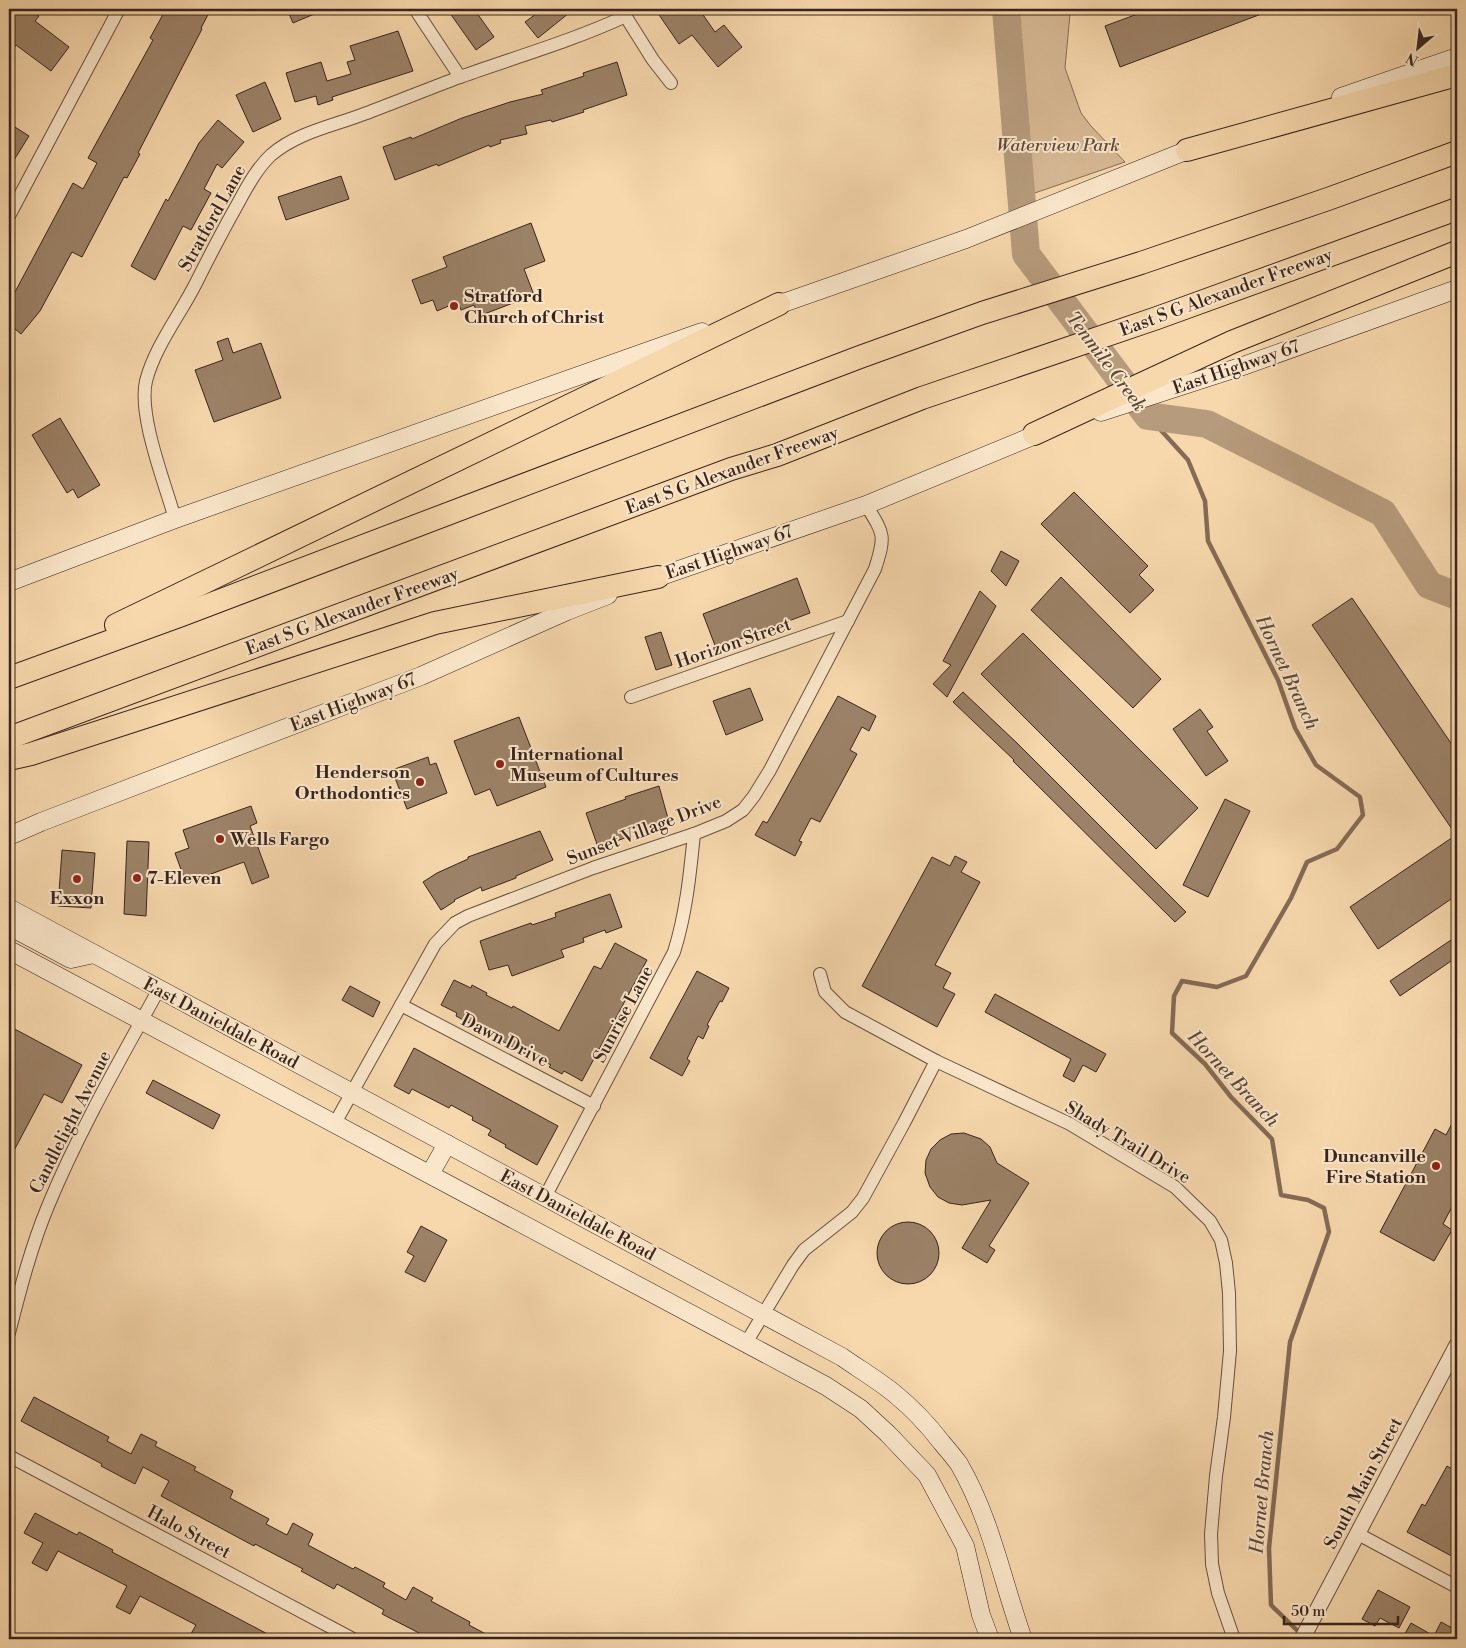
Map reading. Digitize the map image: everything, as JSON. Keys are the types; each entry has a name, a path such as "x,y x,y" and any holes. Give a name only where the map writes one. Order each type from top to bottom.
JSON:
{"highway":[{"path":"1187,150 1457,75"},
{"path":"9,678 182,615 860,357 982,313 1140,263 1328,199 1457,152"},
{"name":"East S G Alexander Freeway","path":"9,738 732,469 777,455 922,398 1157,318 1457,208"},
{"path":"1034,434 1232,342 1457,252"},
{"path":"9,678 778,304"},
{"path":"9,759 31,754 435,623 658,577"}],"main road":[{"path":"9,582 175,518 966,239 1187,150 1457,57"},
{"name":"East Highway 67","path":"9,836 421,676 567,611 658,577 866,505 1034,434 1244,366 1457,289"},
{"name":"East Danieldale Road","path":"9,908 842,1357 895,1394 917,1414 958,1463 981,1510 992,1539 1009,1601 1023,1639"},
{"path":"9,926 71,959 94,954"},
{"name":"East Danieldale Road","path":"9,950 826,1386 861,1409 927,1475 965,1546 981,1615 990,1639"},
{"path":"430,1174 447,1144"}],"street":[{"path":"415,9 460,77"},
{"path":"10,209 115,11"},
{"path":"623,13 653,60 671,83"},
{"name":"Stratford Lane","path":"175,518 148,428 144,404 146,382 157,353 252,177 271,155 294,139 460,77 567,41 623,13"},
{"name":"Sunset Village Drive","path":"335,1123 435,944 455,923 468,916 593,868 694,834 726,821 743,810 770,770 875,569 882,542 881,530 866,505"},
{"name":"Horizon Street","path":"631,697 848,621"},
{"name":"Sunrise Lane","path":"545,1197 674,952 682,928 694,834"},
{"name":"Shady Trail Drive","path":"820,974 825,992 845,1012 936,1061 1070,1124 1174,1187 1210,1221 1221,1240 1226,1263 1229,1293 1230,1351 1211,1534 1212,1564 1218,1593 1234,1639"},
{"name":"Candlelight Avenue","path":"9,1333 32,1248 47,1206 84,1130 159,989"},
{"name":"Dawn Drive","path":"401,1005 594,1106"},
{"path":"746,1343 804,1250 852,1212 863,1198 936,1061"},
{"name":"South Main Street","path":"1302,1639 1457,1345"},
{"name":"Halo Street","path":"9,1456 353,1639"},
{"path":"1358,1534 1457,1587"}],"green space":[{"name":"Waterview Park","path":"1008,9 1078,9 1070,14 1065,68 1081,113 1125,162 1026,196"}],"building":[{"path":"9,9 30,9 39,16 35,21 69,47 51,71 16,45 9,55"},
{"path":"166,9 211,9 138,153 140,154 127,178 124,177 82,257 72,252 40,311 21,334 9,324 9,287 15,292 73,183 83,189 97,163 88,158 153,40 150,38"},
{"path":"287,9 326,9 293,23"},
{"path":"447,9 474,9 494,37 476,50"},
{"path":"532,9 574,9 538,38 525,22 536,14"},
{"path":"655,9 699,9 715,32 724,25 742,47 718,67 692,35 679,44"},
{"path":"1151,9 1272,10 1120,67 1105,26"},
{"path":"398,31 413,71 332,97 333,100 318,105 316,96 295,102 286,73 321,62 327,81 351,74 347,62 355,60 350,46"},
{"path":"617,62 627,95 552,122 551,120 525,126 527,134 500,140 501,143 490,147 489,145 438,166 437,164 395,180 383,147 411,137 412,139 462,118 510,102 543,94 541,90 584,76 583,73"},
{"path":"265,82 281,119 253,132 236,95"},
{"path":"218,120 244,142 222,168 217,164 204,189 211,193 191,230 183,226 155,280 131,266 166,199 168,201 199,143"},
{"path":"15,127 29,136 9,168 9,137"},
{"path":"341,176 349,199 286,220 278,197"},
{"path":"531,223 545,261 524,269 534,295 479,316 474,305 461,310 458,302 437,311 433,300 421,304 412,280 447,267 443,257"},
{"path":"228,338 233,353 261,343 281,398 214,422 195,370 223,360 217,342"},
{"path":"60,418 100,485 78,498 73,489 67,493 32,435"},
{"path":"1074,492 1148,566 1139,575 1154,590 1130,613 1041,524"},
{"path":"1001,551 1019,561 1006,586 991,571"},
{"path":"1061,577 1161,679 1133,708 1031,610"},
{"path":"797,578 810,613 716,648 703,614"},
{"path":"980,591 996,606 947,697 933,684 951,665 943,661"},
{"path":"1352,598 1457,752 1457,895 1378,949 1350,907 1456,835 1312,625"},
{"path":"661,632 672,665 656,670 645,637"},
{"path":"1023,633 1198,808 1156,849 981,674"},
{"path":"750,688 763,720 726,735 713,701"},
{"path":"963,692 1018,744 1186,912 1175,922 1014,760 953,702"},
{"path":"838,696 876,716 869,731 862,727 850,750 857,754 820,822 811,818 799,841 802,842 795,856 755,835 763,821 767,823"},
{"path":"1200,709 1213,727 1207,731 1228,761 1206,776 1173,729"},
{"name":"International Museum of Cultures","path":"519,717 546,787 497,806 490,789 475,795 454,741"},
{"name":"Henderson Orthodontics","path":"428,757 430,765 436,763 447,793 407,809 392,770"},
{"path":"659,786 669,822 630,834 631,836 598,847 586,813"},
{"path":"1225,799 1250,811 1208,897 1183,885"},
{"name":"Wells Fargo","path":"251,806 257,823 250,826 269,877 252,884 244,862 186,883 175,853 189,848 183,830"},
{"path":"540,831 553,860 516,876 516,878 482,891 481,887 454,900 441,910 423,882 437,873 468,859 468,857"},
{"name":"7-Eleven","path":"127,841 149,842 146,916 124,914"},
{"name":"Exxon","path":"62,850 95,853 91,908 58,906"},
{"path":"955,856 967,862 961,872 980,882 935,965 951,973 943,988 955,994 937,1027 862,986 932,857 950,866"},
{"path":"610,894 622,927 606,933 605,930 583,938 584,942 561,950 564,957 512,976 508,965 489,970 480,941 531,923 532,925 556,917 555,913"},
{"path":"1457,936 1457,957 1400,996 1390,981"},
{"path":"615,943 647,960 582,1081 564,1071 562,1074 549,1067 551,1065 526,1052 525,1054 495,1037 497,1035 456,1016 457,1013 441,1005 454,980 471,988 472,985 487,993 486,995 512,1008 513,1006 559,1031 594,966 601,969"},
{"path":"697,971 729,988 707,1025 709,1026 703,1039 698,1036 687,1059 690,1061 682,1076 650,1058"},
{"path":"350,986 380,1002 373,1017 342,1000"},
{"path":"995,994 1106,1054 1096,1072 1083,1065 1074,1082 1063,1076 1071,1059 985,1012"},
{"path":"9,1026 82,1065 62,1103 44,1094 9,1160"},
{"path":"414,1048 558,1126 537,1165 488,1135 491,1130 472,1120 473,1117 451,1105 449,1108 412,1089 409,1094 394,1086"},
{"path":"153,1080 220,1115 213,1129 146,1093"},
{"name":"Duncanville Fire Station","path":"1457,1114 1457,1197 1443,1224 1452,1230 1434,1261 1380,1232 1435,1129 1446,1135"},
{"path":"964,1133 981,1139 990,1147 997,1163 1029,1183 989,1246 995,1250 987,1263 962,1248 991,1200 962,1205 949,1203 938,1197 930,1187 925,1173 926,1160 931,1149 940,1140 951,1134"},
{"path":"902,1222 914,1222 930,1231 937,1241 939,1253 937,1265 930,1275 914,1284 902,1284 891,1279 882,1270 877,1259 877,1247 882,1236 891,1227"},
{"path":"421,1226 447,1240 425,1282 405,1272 414,1256 407,1252"},
{"path":"34,1397 109,1437 107,1441 131,1454 141,1434 157,1442 155,1446 196,1467 194,1470 233,1491 230,1498 269,1519 266,1524 287,1535 293,1523 313,1534 308,1545 353,1569 355,1567 385,1583 383,1587 406,1600 413,1587 433,1598 431,1601 470,1622 469,1625 495,1639 427,1639 420,1636 421,1634 382,1614 384,1610 337,1584 334,1589 301,1571 303,1569 255,1544 254,1546 161,1496 169,1481 143,1467 135,1484 101,1466 102,1464 21,1421"},
{"path":"1447,1466 1457,1472 1457,1559 1407,1532 1422,1504 1425,1506"},
{"path":"35,1513 77,1535 79,1532 113,1550 112,1552 277,1639 188,1639 196,1625 140,1596 130,1614 116,1607 127,1586 58,1551 47,1571 32,1563 43,1543 24,1533"},
{"path":"1378,1590 1410,1607 1399,1628 1380,1618 1375,1626 1362,1619"},
{"path":"1441,1622 1456,1630 1451,1639 1402,1639 1411,1623 1434,1636"}],"waterway":[{"name":"Tenmile Creek","path":"1006,9 1026,254 1148,416 1207,424 1383,513 1429,585 1457,596"},
{"name":"Hornet Branch","path":"1148,416 1188,460 1205,501 1208,541 1278,680 1295,728 1316,765 1360,797 1363,815 1337,849 1307,862 1291,898 1246,976 1217,987 1182,981 1174,996 1172,1033 1205,1064 1231,1097 1272,1139 1281,1195 1308,1200 1324,1208 1329,1232 1290,1342 1269,1548 1271,1605 1302,1635"}],"place":[{"name":"Stratford Church of Christ","path":"454,306"},
{"name":"International Museum of Cultures","path":"500,764"},
{"name":"Henderson Orthodontics","path":"420,782"},
{"name":"Wells Fargo","path":"220,839"},
{"name":"7-Eleven","path":"137,878"},
{"name":"Exxon","path":"77,879"},
{"name":"Duncanville Fire Station","path":"1436,1166"}]}
